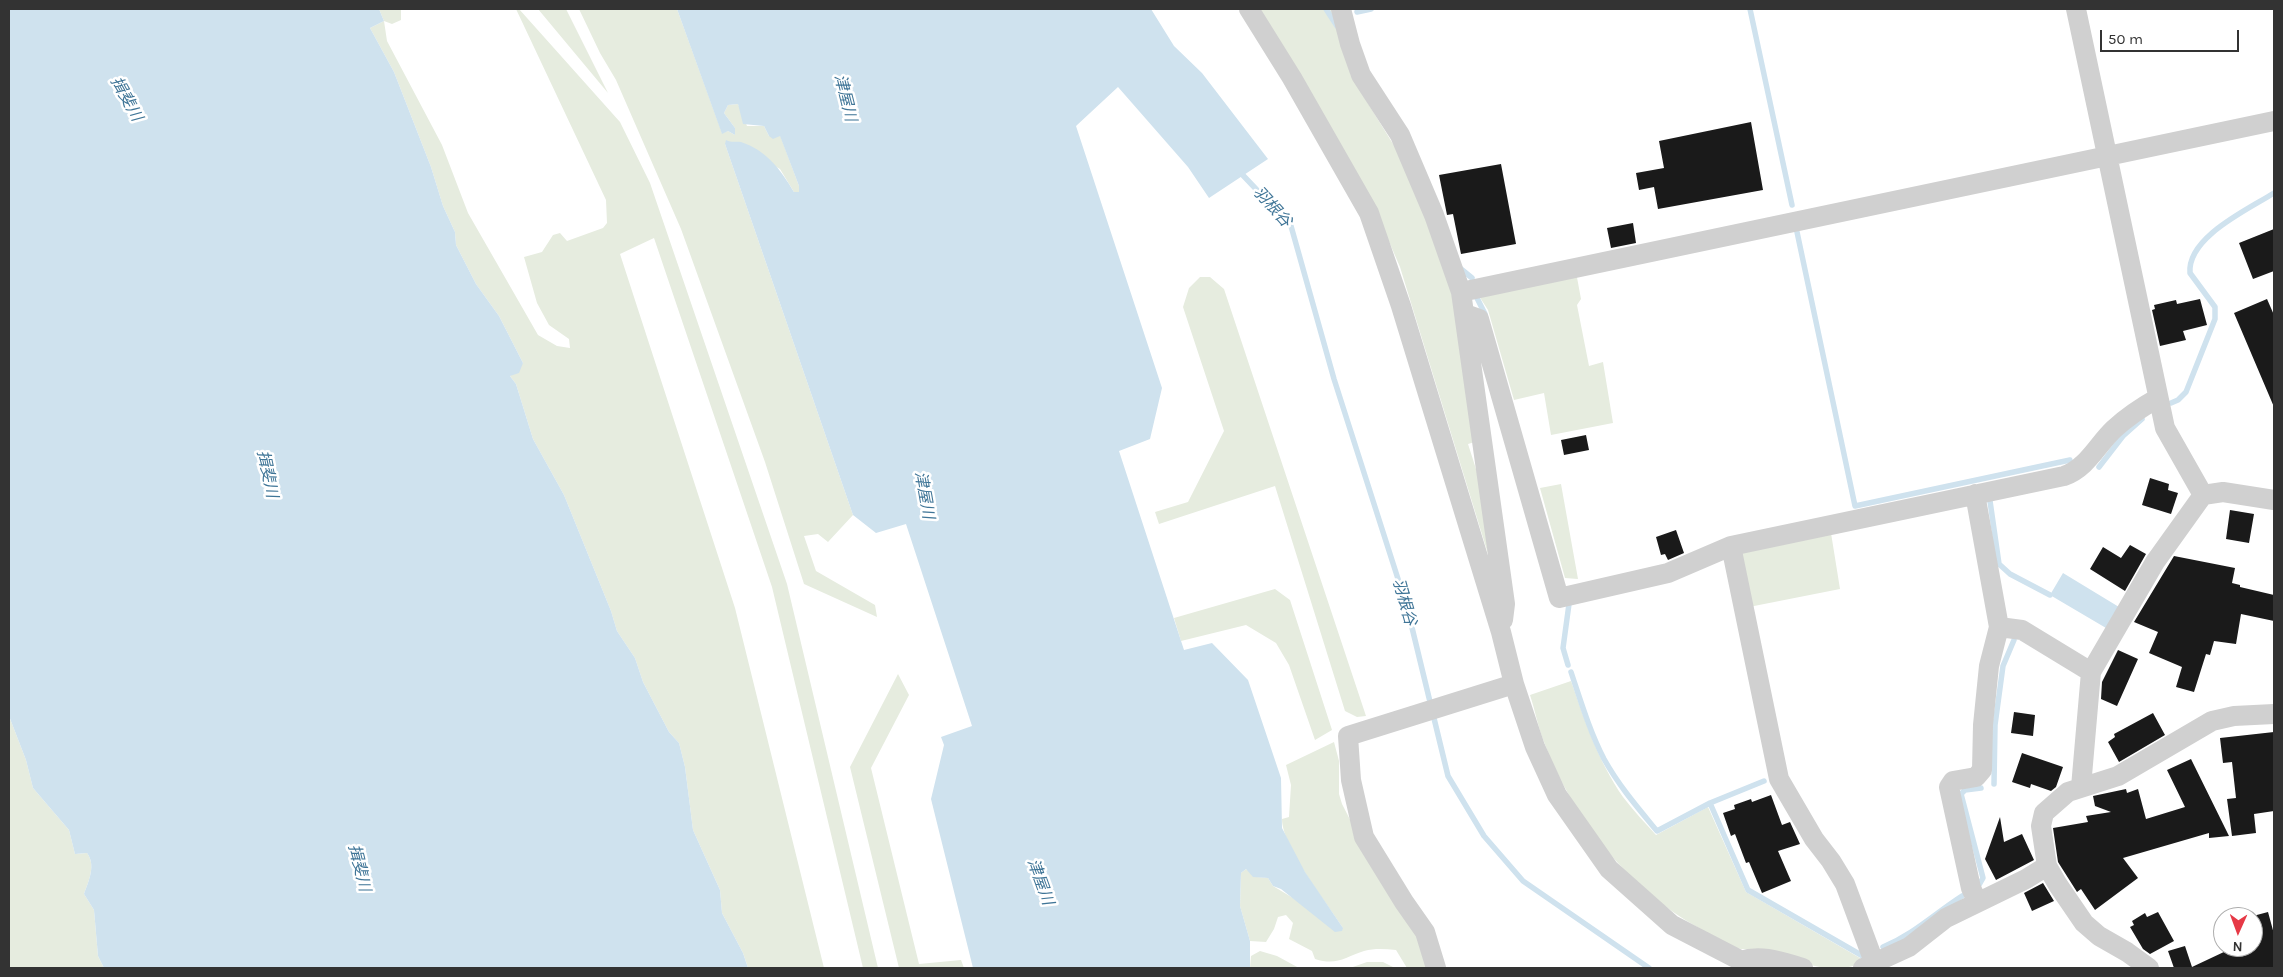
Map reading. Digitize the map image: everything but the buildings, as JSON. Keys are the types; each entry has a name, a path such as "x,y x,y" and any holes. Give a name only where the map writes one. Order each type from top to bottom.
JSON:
{"street":[{"path":"1249,9 1292,78 1369,213 1401,306 1501,632"},
{"path":"1341,9 1350,44 1361,75 1400,135 1434,215 1461,292 1505,604 1501,632 1505,687 1557,795 1608,870 1672,925 1747,964 1753,957 1776,960 1803,968"},
{"path":"2076,9 2165,428 2203,495"},
{"path":"1461,292 2274,121"},
{"path":"1465,314 1478,319 1559,598 1668,573 1731,546 2075,472 2113,430 2138,410 2158,398"},
{"path":"2081,787 2092,672 2155,562 2203,495 2224,492 2274,500"},
{"path":"1975,494 1999,627 1989,666 1983,725 1982,770 1976,777 1953,781 1949,787 1971,888 1977,901"},
{"path":"1731,546 1779,779 1814,839 1831,861 1845,884 1869,965 1909,947 1946,918 1977,901 2026,879 2046,866"},
{"path":"1999,627 2022,630 2092,672"},
{"path":"1436,968 1425,932 1364,837 1351,780 1348,736 1505,687"},
{"path":"2149,968 2127,952 2099,936 2084,923 2046,866 2041,826 2044,813 2068,792 2118,776 2212,721 2234,716 2274,714"}],"shaded area":[{"path":"379,9 401,9 401,20 392,24 384,21"},
{"path":"516,9 519,9 620,122 650,183 787,584 878,968 863,968 772,587 654,238 620,254 735,608 824,968 748,968 743,953 722,913 720,890 693,830 685,767 679,743 669,732 643,682 635,658 617,631 611,611 564,495 533,439 516,384 510,376 523,363 499,316 476,284 456,245 455,232 443,206 431,167 394,72 370,28 384,21 387,41 442,145 468,213 538,335 557,346 570,348 569,339 549,325 537,303 524,257 542,252 553,235 560,233 567,241 603,228 607,223 606,200"},
{"path":"538,9 566,9 608,93"},
{"path":"579,9 677,9 722,133 728,131 735,135 735,128 724,113 728,105 738,104 747,126 764,126 769,136 780,135 799,186 799,192 794,192 780,169 732,143 725,144 853,515 828,542 818,534 804,536 816,571 875,605 877,617 804,584 765,462 681,229 616,80 600,53"},
{"path":"1257,9 1335,9 1351,76 1398,152 1428,220 1454,295 1478,441 1468,444 1483,491 1500,593 1400,267 1375,209"},
{"path":"1576,272 1581,299 1577,305 1589,366 1603,362 1613,423 1551,435 1544,393 1514,400 1488,310 1479,296"},
{"path":"1200,277 1210,277 1224,289 1366,716 1357,717 1345,711 1275,486 1159,524 1155,512 1188,502 1224,431 1183,307 1189,288"},
{"path":"1561,484 1578,579 1565,578 1540,488"},
{"path":"1831,533 1840,589 1749,607 1740,550"},
{"path":"1275,589 1290,600 1332,730 1315,740 1289,665 1276,643 1246,625 1181,641 1174,618"},
{"path":"898,674 909,695 871,768 919,964 961,960 964,968 899,968 850,767"},
{"path":"1571,681 1606,769 1623,797 1656,835 1708,807 1746,892 1860,958 1861,963 1849,967 1826,968 1765,951 1732,947 1673,912 1648,893 1626,872 1605,848 1570,798 1556,770 1538,724 1530,695"},
{"path":"9,716 26,760 33,788 69,830 75,854 87,853 90,858 91,873 84,894 94,910 98,956 104,968 9,968"},
{"path":"1334,742 1339,761 1339,794 1342,804 1361,841 1418,938 1427,968 1407,968 1396,950 1368,950 1341,960 1329,962 1315,959 1312,951 1289,939 1293,923 1286,915 1278,917 1274,929 1266,942 1250,941 1240,906 1241,873 1246,869 1257,877 1268,878 1273,886 1343,928 1297,859 1284,831 1282,819 1289,817 1291,785 1286,765"},
{"path":"1260,951 1277,956 1299,968 1250,968 1251,956"},
{"path":"1367,962 1383,962 1395,968 1350,968"}],"water":[{"name":"揖斐川","path":"9,9 379,9 384,21 370,28 394,72 431,167 443,206 455,232 456,245 476,284 499,316 523,363 519,373 510,376 516,384 533,439 564,495 611,611 617,631 635,658 643,682 669,732 679,743 685,767 693,830 720,890 722,913 743,953 748,968 104,968 98,956 94,910 84,894 91,873 90,858 87,853 75,854 69,830 33,788 26,760 9,716"},
{"name":"津屋川","path":"677,9 1151,9 1174,46 1202,73 1268,159 1209,198 1188,167 1118,87 1076,126 1162,388 1150,439 1119,451 1184,650 1212,643 1248,680 1281,778 1282,828 1305,872 1343,928 1342,931 1335,932 1281,889 1273,886 1268,878 1253,877 1246,869 1241,873 1240,906 1250,941 1250,968 973,968 931,799 944,745 941,737 972,726 906,524 876,533 853,515 725,144 726,140 741,142 758,150 784,176 794,192 799,192 799,186 780,136 773,139 769,136 764,126 743,124 738,104 728,105 724,113 735,128 735,135 728,131 722,134"},
{"path":"2063,573 2119,607 2106,628 2050,595"}],"waterway":[{"path":"1326,9 1337,26"},
{"path":"1357,12 1371,9"},
{"path":"1750,9 1792,205"},
{"name":"羽根谷","path":"1238,170 1291,226 1334,379 1407,607 1448,776 1484,836 1523,881 1649,968"},
{"path":"2171,403 2178,400 2186,392 2215,319 2215,307 2190,273 2192,260 2198,248 2209,236 2236,216 2274,193"},
{"path":"1797,232 1855,506 2070,460"},
{"path":"1461,269 1472,278"},
{"path":"1476,296 1485,314"},
{"path":"2099,467 2123,436 2142,419"},
{"path":"1990,501 1999,564 2010,574 2050,595"},
{"path":"1568,665 1563,648 1569,604"},
{"path":"1994,784 1995,725 2003,666 2014,640"},
{"path":"1571,672 1590,728 1604,759 1622,788 1657,831 1710,803 1748,890 1861,955"},
{"path":"1710,803 1764,781"},
{"path":"1979,885 1983,878 1961,794 1965,790 1981,788"},
{"path":"1883,947 1914,930 1962,896"}]}
